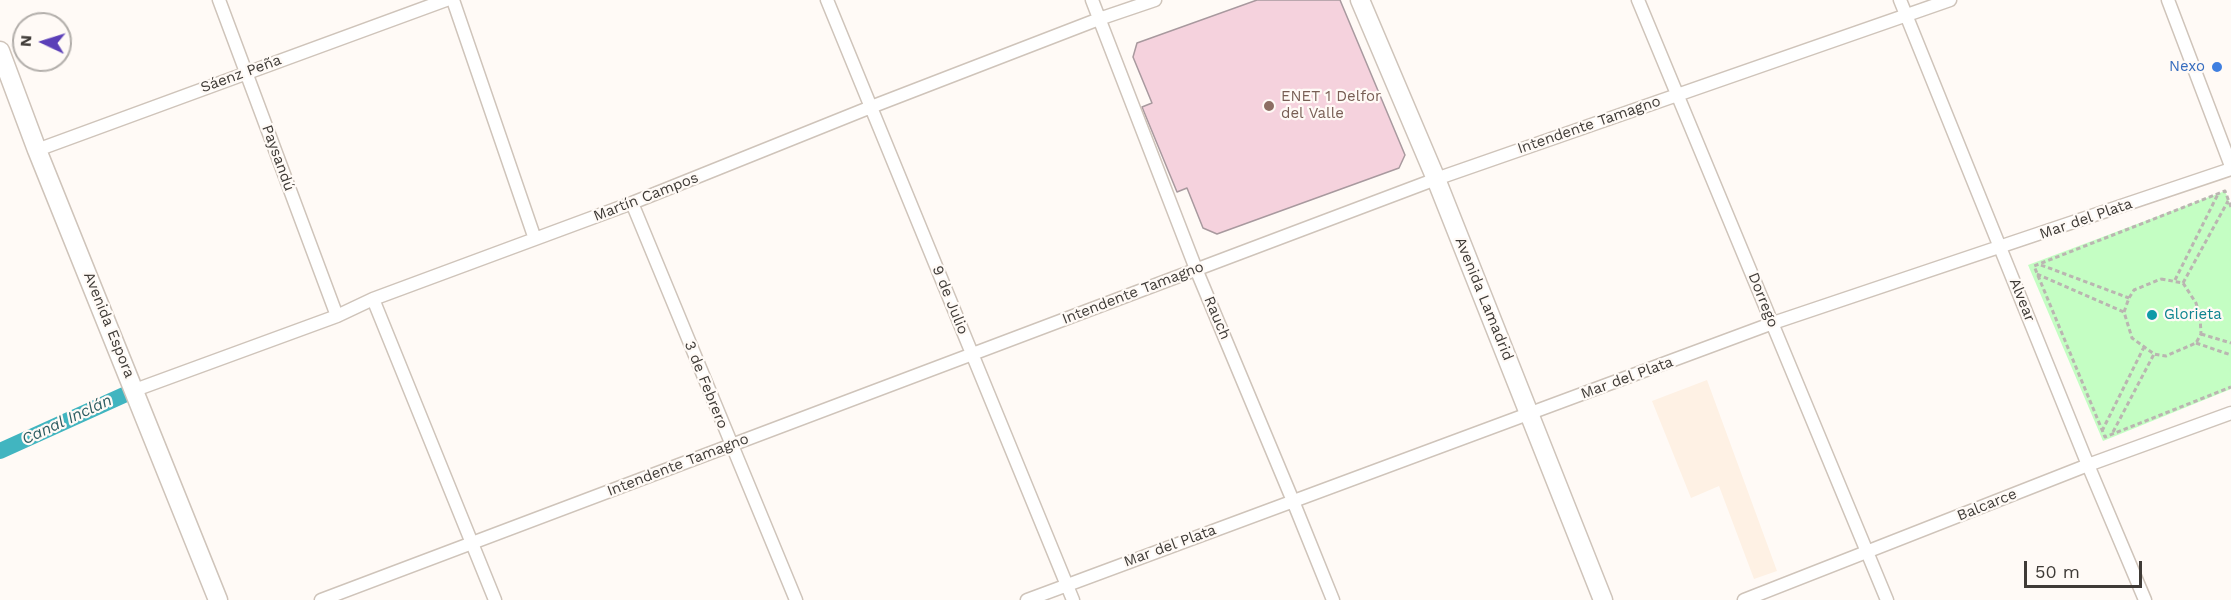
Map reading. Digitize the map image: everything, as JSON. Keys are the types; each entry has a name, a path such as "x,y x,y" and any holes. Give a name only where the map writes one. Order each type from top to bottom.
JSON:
{"main road":[{"name":"Avenida Lamadrid","path":"1360,0 1436,179 1603,600"},
{"name":"Avenida Espora","path":"0,51 37,150 219,600"}],"street":[{"name":"Paysandú","path":"219,0 337,316"},
{"name":"Sáenz Peña","path":"37,150 446,0"},
{"path":"453,0 535,239"},
{"name":"9 de Julio","path":"827,0 1073,600"},
{"name":"Rauch","path":"1092,0 1196,269 1333,600"},
{"name":"Martín Campos","path":"135,390 337,316 373,299 632,203 1100,18 1155,0"},
{"name":"Dorrego","path":"1638,0 1887,600"},
{"name":"Alvear","path":"1900,0 2145,600"},
{"name":"Intendente Tamagno","path":"321,600 1436,179 1950,0"},
{"path":"2168,0 2231,168"},
{"name":"Mar del Plata","path":"1027,600 1773,323 2001,248 2231,168"},
{"name":"3 de Febrero","path":"632,203 796,600"},
{"path":"373,299 495,600"},
{"name":"Balcarce","path":"1744,600 2088,465 2231,413"}],"path":[{"path":"2231,207 2225,191 2034,266 2105,437 2231,387"},
{"path":"2175,280 2218,194"},
{"path":"2183,283 2228,199"},
{"path":"2039,264 2129,298"},
{"path":"2036,274 2124,312"},
{"path":"2161,279 2175,280 2183,283 2196,303 2200,316 2201,334 2196,343 2166,356 2154,354 2132,338 2124,312 2134,290 2161,279"},
{"path":"2201,334 2231,343"},
{"path":"2196,343 2231,355"},
{"path":"2102,431 2144,347"},
{"path":"2112,434 2154,354"}],"shaded area":[{"path":"1707,380 1777,571 1754,579 1719,486 1691,498 1652,401"}],"green space":[{"path":"2225,191 2231,206 2231,389 2103,441 2028,265"}],"building":[{"name":"ENET 1 Delfor del Valle","path":"1257,0 1340,0 1405,155 1399,168 1217,234 1203,228 1187,188 1177,192 1142,107 1152,103 1133,57 1137,43"}],"waterway":[{"name":"Canal Inclán","path":"0,451 135,390"}],"place":[{"name":"Nexo","path":"2217,67"},
{"name":"ENET 1 Delfor del Valle","path":"1269,106"},
{"name":"Glorieta","path":"2152,315"}]}
